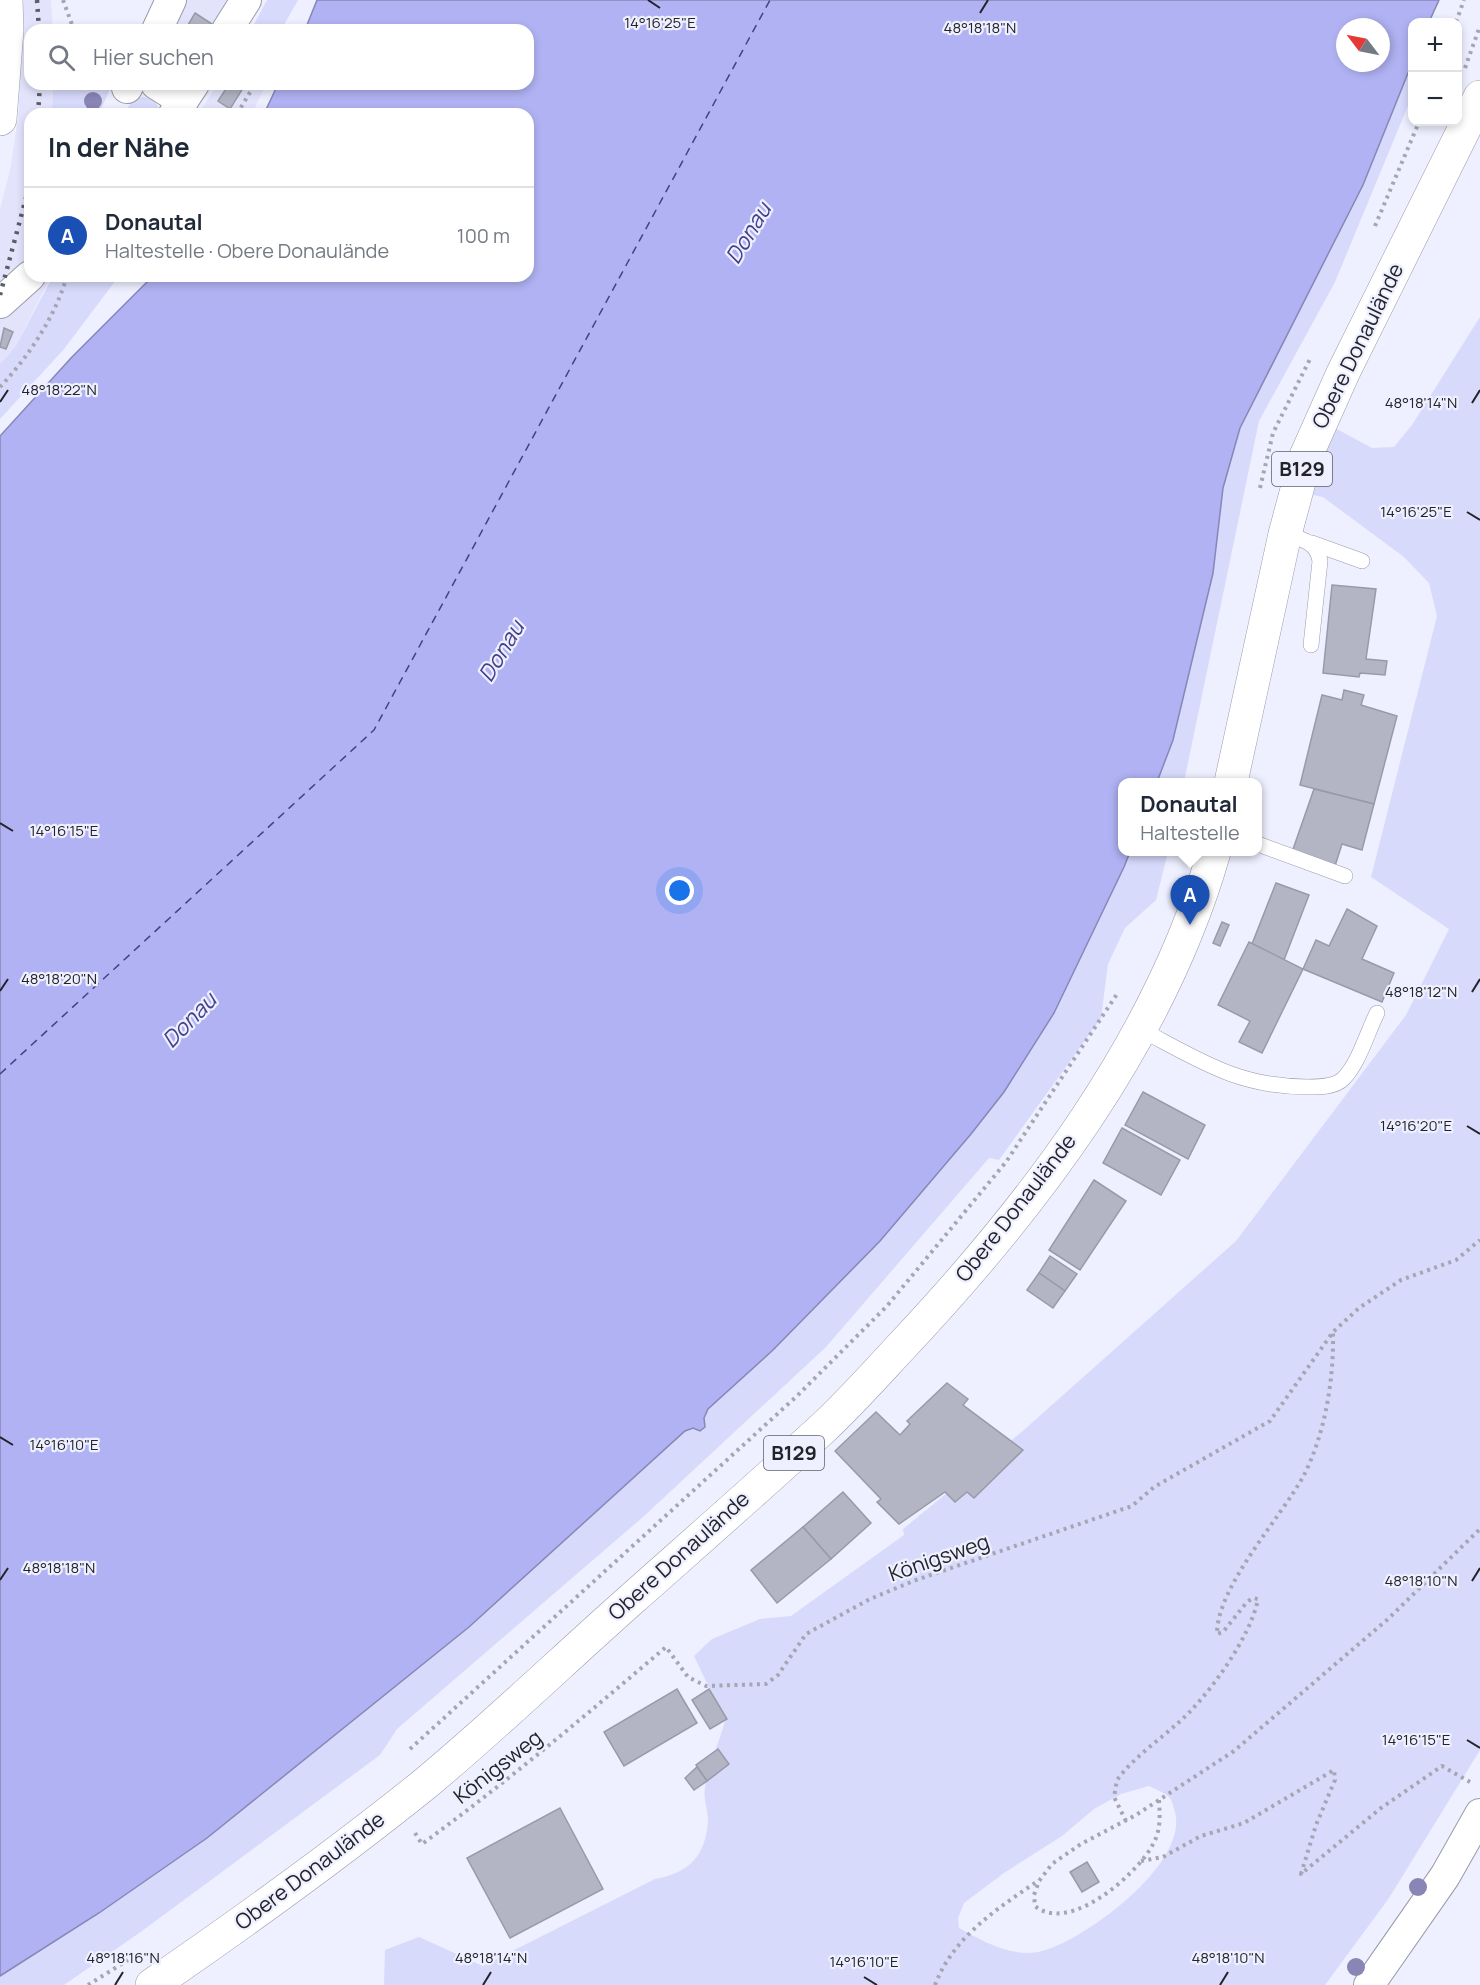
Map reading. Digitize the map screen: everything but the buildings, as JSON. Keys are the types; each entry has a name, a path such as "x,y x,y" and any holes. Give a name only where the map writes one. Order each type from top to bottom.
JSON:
{"main road":[{"path":"0,118 7,30 6,0"},
{"name":"Obere Donaulände","path":"1232,778 1299,539 1312,438 1471,88"},
{"name":"Obere Donaulände","path":"152,1985 229,1932 427,1782 823,1428 932,1314 1025,1202 1096,1100 1140,1029 1190,925 1213,856"}],"street":[{"path":"160,24 171,0"},
{"path":"231,24 246,0"},
{"path":"166,90 184,100"},
{"path":"0,303 24,281"},
{"path":"1370,1985 1445,1876 1480,1814"}],"lane":[{"path":"1299,539 1362,561"},
{"path":"1299,539 1318,552 1320,561 1311,645"},
{"path":"1262,846 1345,876"},
{"path":"1140,1029 1225,1074 1243,1080 1272,1085 1316,1087 1331,1085 1342,1080 1354,1062 1377,1013"}],"path":[{"path":"63,0 72,24"},
{"path":"1457,18 1464,0"},
{"path":"1471,88 1480,26"},
{"path":"241,108 251,90"},
{"path":"0,387 37,340 59,300 65,282"},
{"path":"407,1752 797,1396 887,1306 1006,1162 1121,987"},
{"name":"Königsweg","path":"422,1844 531,1762 666,1647 688,1677 706,1686 766,1684 778,1675 806,1634 870,1599 916,1580 1136,1504 1154,1487 1270,1421 1333,1332 1359,1308 1396,1282 1456,1260 1480,1240"},
{"path":"1126,1821 1114,1797 1117,1780 1198,1703 1233,1653 1255,1609 1258,1599 1253,1598 1247,1602 1223,1632 1217,1634 1221,1613 1239,1575 1292,1494 1313,1453 1327,1400 1333,1358 1333,1332"},
{"path":"1159,1800 1160,1825 1152,1846 1116,1887 1100,1897 1056,1913 1042,1911 1035,1906 1034,1895 1039,1881 1052,1864 1082,1844 1126,1821 1234,1751 1388,1619 1480,1529"},
{"path":"1140,1861 1163,1857 1201,1836 1244,1823 1334,1770 1335,1780 1316,1825 1301,1874 1381,1808 1442,1766 1470,1782"},
{"path":"935,1985 947,1961 968,1935 1001,1906 1039,1881"},
{"path":"88,1985 129,1959"}],"shaded area":[{"path":"21,0 51,0 53,24 24,24 24,90 53,90 52,108 24,108 24,263 0,285 0,209 11,166 19,109"},
{"path":"184,0 231,0 218,24 173,24"},
{"path":"267,0 298,0 284,24 254,24"},
{"path":"1408,73 1408,106 1335,282 1259,421 1185,778 1159,778 1173,740 1213,573 1223,488 1240,428 1363,185"},
{"path":"53,90 110,90 102,108 52,108"},
{"path":"214,90 263,90 255,108 202,108"},
{"path":"143,97 154,100 159,108 127,108 133,100"},
{"path":"48,282 16,346 0,364 0,320"},
{"path":"50,282 114,282 64,349 0,419 0,364 16,346"},
{"path":"1480,317 1480,1750 1389,1898 1325,1985 384,1985 385,1950 419,1937 483,1966 655,1879 677,1872 694,1861 704,1844 707,1833 705,1788 725,1721 694,1656 712,1639 760,1619 791,1616 904,1535 903,1529 1025,1429 1236,1241 1406,1015 1449,929 1371,877 1437,616 1429,583 1404,557 1323,497 1308,494 1335,428 1372,448 1394,447 1412,425","holes":["1149,1786 1171,1800 1176,1830 1167,1852 1152,1874 1108,1915 1061,1944 1031,1953 1009,1951 959,1928 958,1918 964,1903 1004,1873 1062,1836 1094,1809 1121,1794"]},
{"path":"1128,856 1167,856 1156,900 1125,928 1108,964 1101,1018 999,1160 989,1158 826,1347 643,1517 397,1729 380,1755 142,1931 64,1985 0,1985 0,1976 99,1913 207,1838 469,1627 685,1431 693,1428 700,1431 704,1427 704,1418 708,1409 773,1350 880,1241 1004,1092 1054,1013"}],"water":[{"name":"Donau","path":"317,0 1439,0 1431,18 1408,18 1408,73 1363,185 1240,428 1223,488 1213,573 1173,740 1159,778 1118,778 1118,856 1128,856 1054,1013 1004,1092 880,1241 773,1350 708,1409 704,1418 705,1427 700,1431 693,1428 685,1431 469,1627 207,1838 99,1913 0,1976 0,436 71,358 147,282 534,282 534,108 267,108 275,90 534,90 534,24 307,24"}],"ferry route":[{"path":"0,1074 374,730 770,0"}],"railway":[{"path":"37,0 39,24"},
{"path":"38,108 40,90"},
{"path":"0,295 24,205"}],"place":[{"name":"Donautal","path":"1190,925"}]}
